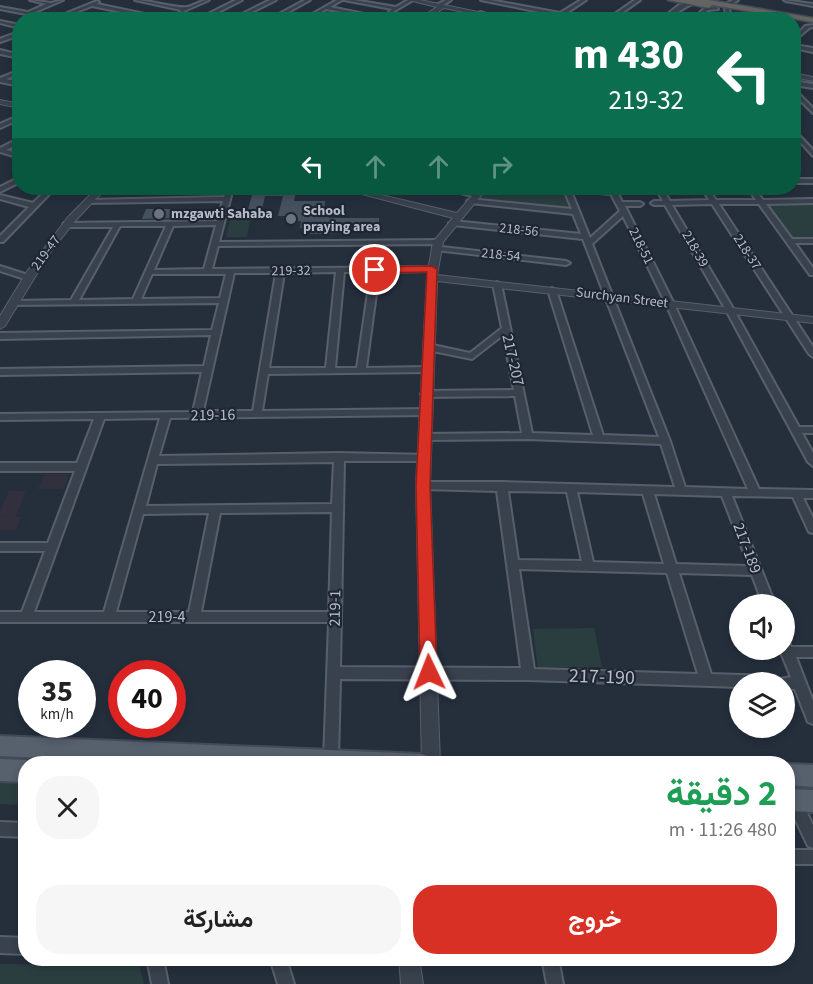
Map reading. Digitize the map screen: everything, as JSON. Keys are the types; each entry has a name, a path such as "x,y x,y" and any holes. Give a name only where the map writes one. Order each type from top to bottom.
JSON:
{"highway":[{"path":"672,0 693,1 741,12"},
{"path":"693,1 712,8 745,12"}],"main road":[{"path":"0,746 254,756"},
{"path":"0,770 18,771"},
{"path":"795,775 813,776"}],"street":[{"path":"32,0 51,4"},
{"path":"30,12 62,0"},
{"path":"137,0 186,9"},
{"path":"198,0 206,1"},
{"path":"215,12 240,0"},
{"path":"248,12 273,0"},
{"path":"285,12 308,0"},
{"path":"318,12 340,0"},
{"path":"346,0 397,9"},
{"path":"392,12 411,0 477,12"},
{"path":"431,12 449,0"},
{"path":"484,0 551,12"},
{"path":"565,12 584,0"},
{"path":"620,12 638,0"},
{"path":"726,12 736,0"},
{"path":"786,0 813,5"},
{"path":"70,12 92,2 100,1"},
{"path":"181,12 206,1"},
{"path":"673,12 693,1"},
{"path":"92,2 134,12"},
{"path":"522,7 528,3"},
{"path":"326,8 346,12"},
{"path":"706,12 712,8"},
{"path":"2,9 21,12"},
{"path":"1,53 11,50"},
{"path":"801,99 813,101"},
{"path":"801,99 813,111"},
{"path":"801,140 813,153"},
{"path":"0,240 45,195"},
{"name":"219-47","path":"0,326 3,315 66,225 94,195"},
{"path":"207,272 228,195"},
{"path":"368,195 456,220"},
{"path":"431,756 423,485 432,273 437,245 476,195 576,212"},
{"path":"570,195 665,441 681,490"},
{"name":"218-51","path":"616,195 670,304 755,492"},
{"name":"218-39","path":"664,195 730,310 813,462"},
{"name":"218-37","path":"710,195 813,354"},
{"path":"756,195 813,273"},
{"path":"0,197 34,206"},
{"path":"88,201 227,199"},
{"path":"654,203 813,201"},
{"path":"587,241 622,207 640,204"},
{"name":"218-56","path":"456,220 587,241"},
{"path":"136,301 171,223"},
{"path":"66,225 220,223"},
{"path":"74,302 118,224"},
{"path":"0,229 9,231"},
{"path":"790,241 813,241"},
{"name":"218-54","path":"214,244 437,245 566,263"},
{"path":"0,268 28,278"},
{"path":"330,370 340,270"},
{"path":"361,370 375,270"},
{"name":"219-32","path":"149,272 375,270 432,273"},
{"path":"257,414 280,271"},
{"path":"197,415 230,272"},
{"name":"Surchyan Street","path":"432,273 497,284 813,320"},
{"name":"217-207","path":"497,284 528,436"},
{"path":"552,290 599,439"},
{"path":"13,303 223,300"},
{"path":"428,347 472,356 506,329"},
{"path":"0,336 216,332"},
{"path":"0,372 207,369"},
{"path":"264,371 427,369"},
{"path":"426,394 520,393"},
{"name":"219-16","path":"0,417 426,412"},
{"path":"26,617 100,416"},
{"path":"109,617 166,416"},
{"path":"795,430 813,430"},
{"path":"424,437 528,436 665,441"},
{"name":"219-1","path":"330,756 339,457"},
{"path":"154,460 424,457"},
{"path":"0,468 81,467"},
{"path":"423,485 725,490 813,494"},
{"path":"502,486 528,674"},
{"path":"571,488 589,567"},
{"path":"647,489 706,680"},
{"name":"217-189","path":"725,490 765,594"},
{"path":"796,493 813,529"},
{"path":"140,510 337,508"},
{"path":"194,617 216,509"},
{"path":"0,547 52,547"},
{"path":"512,564 756,572"},
{"name":"219-4","path":"0,617 335,617"},
{"path":"795,649 813,652"},
{"path":"790,660 813,718"},
{"name":"217-190","path":"334,673 429,672 729,681"},
{"path":"798,800 813,841"},
{"path":"0,829 18,830"},
{"path":"795,857 813,858"},
{"path":"0,945 18,946"},
{"path":"157,966 160,984"},
{"path":"280,966 286,984"},
{"path":"410,966 412,984"},
{"path":"552,966 555,984"}],"shaded area":[{"path":"45,474 69,474 64,489 38,489"},
{"path":"9,491 26,491 15,517 21,517 16,530 0,530 0,517 8,517 0,516 0,512"}],"green space":[{"path":"482,195 565,195 570,209 478,199"},
{"path":"767,204 813,204 813,238 792,238"},
{"path":"230,219 250,219 247,237 226,237"},
{"path":"594,628 602,667 538,668 533,629"},
{"path":"0,780 18,781 18,805 0,804"},
{"path":"0,964 139,966 144,984 0,984"}],"building":[{"path":"252,195 295,195 294,201 325,201 324,216 330,218 379,218 379,229 310,234 310,228 300,228 301,221 289,221 290,216 278,216 283,196 265,196 262,209 248,209"},
{"name":"mzgawti Sahaba","path":"146,209 176,209 173,218 142,219"}],"place":[{"name":"mzgawti Sahaba","path":"159,214"},
{"name":"School praying area","path":"291,219"}],"route":[{"path":"375,270 432,269 423,485 429,672"}]}
